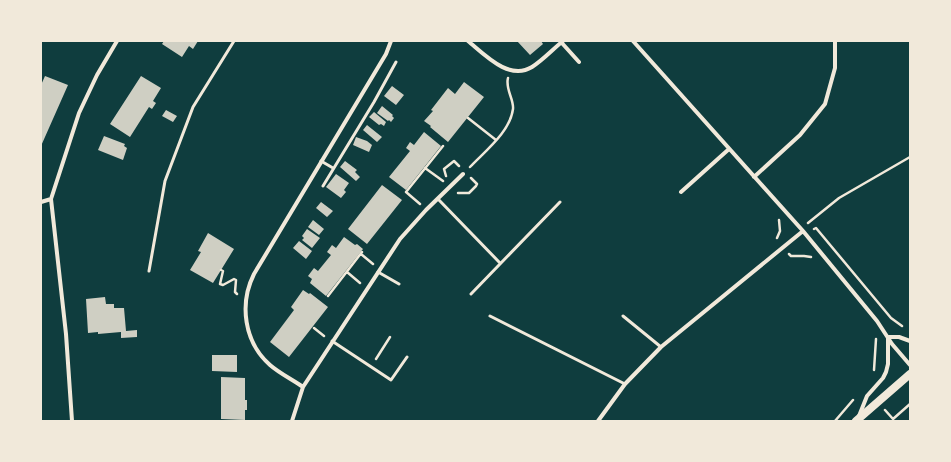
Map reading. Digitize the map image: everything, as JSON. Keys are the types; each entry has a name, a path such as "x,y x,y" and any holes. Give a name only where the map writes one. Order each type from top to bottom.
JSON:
{"main road":[{"path":"856,421 910,374"}],"street":[{"path":"72,421 66,334 51,199 79,113 97,75 117,41"},
{"path":"303,387 271,366 257,350 246,327 245,310 248,290 252,278 386,54 391,41"},
{"path":"468,41 493,61 510,70 520,71 531,68 562,42 579,62"},
{"path":"633,41 802,230 877,321 910,365"},
{"path":"754,177 800,135 825,104 835,68 835,41"},
{"path":"680,192 729,149"},
{"path":"292,421 303,387 404,233 463,174"},
{"path":"41,202 51,199"},
{"path":"598,421 625,384 661,347 802,230"},
{"path":"888,337 899,337 910,341"},
{"path":"856,421 867,396 883,378 886,372 888,364 888,337"}],"lane":[{"path":"149,271 165,181 193,107 234,41"},
{"path":"323,186 374,102 396,62"},
{"path":"321,161 333,168"},
{"path":"438,198 500,263"},
{"path":"471,294 560,202"},
{"path":"378,272 399,284"},
{"path":"490,316 625,384"},
{"path":"623,316 661,347"},
{"path":"332,341 391,380 407,357"}],"path":[{"path":"463,174 506,129 513,109 508,80 510,70"},
{"path":"508,80 513,81"},
{"path":"468,118 496,140"},
{"path":"420,204 406,192 443,146"},
{"path":"802,230 839,198 910,157"},
{"path":"425,168 444,181"},
{"path":"328,296 361,253 373,265"},
{"path":"221,270 223,271 220,284 223,285 234,279 236,280 235,292 237,294"},
{"path":"347,272 361,283"},
{"path":"885,311 894,321 903,326"},
{"path":"314,328 325,337"},
{"path":"872,377 874,370 876,336"},
{"path":"834,421 855,398"}],"building":[{"path":"164,41 198,41 193,49 189,46 182,57 162,44"},
{"path":"517,41 541,41 543,44 530,55"},
{"path":"45,76 68,85 41,146 41,85"},
{"path":"141,76 161,88 153,101 156,103 152,109 149,107 130,137 110,124"},
{"path":"464,82 484,97 448,142 424,121 433,111 431,110 448,88 455,94"},
{"path":"392,86 404,95 396,105 384,96"},
{"path":"382,106 393,115 392,116 394,118 391,122 377,113"},
{"path":"166,110 177,116 173,122 162,116"},
{"path":"374,112 386,122 384,126 381,124 379,125 369,117"},
{"path":"367,125 382,137 377,142 363,130"},
{"path":"424,132 441,146 406,190 389,177 410,151 406,148 410,142 414,145"},
{"path":"104,136 125,144 124,146 127,148 123,160 98,150"},
{"path":"356,137 367,141 372,145 369,152 353,145"},
{"path":"345,161 357,170 355,172 360,177 356,181 340,167"},
{"path":"336,174 349,183 344,190 346,192 341,198 326,187"},
{"path":"382,185 402,200 367,244 348,229"},
{"path":"321,202 333,211 327,217 316,208"},
{"path":"313,220 324,229 319,235 308,227"},
{"path":"307,229 320,238 312,248 302,240 304,238 302,236"},
{"path":"208,233 234,249 213,283 190,270 201,252 198,251"},
{"path":"344,237 363,249 326,296 310,283 312,279 308,276 314,268 318,271 331,255 327,252 332,245 336,248"},
{"path":"299,241 312,251 306,259 293,248"},
{"path":"303,290 309,294 310,293 328,307 289,357 270,342 294,310 291,307"},
{"path":"105,297 106,304 114,304 114,308 124,308 126,331 137,330 137,337 121,338 121,332 98,334 98,332 88,333 86,299"},
{"path":"212,355 237,355 237,372 212,371"},
{"path":"221,377 245,378 245,400 247,400 247,410 245,410 245,420 221,419"}]}
